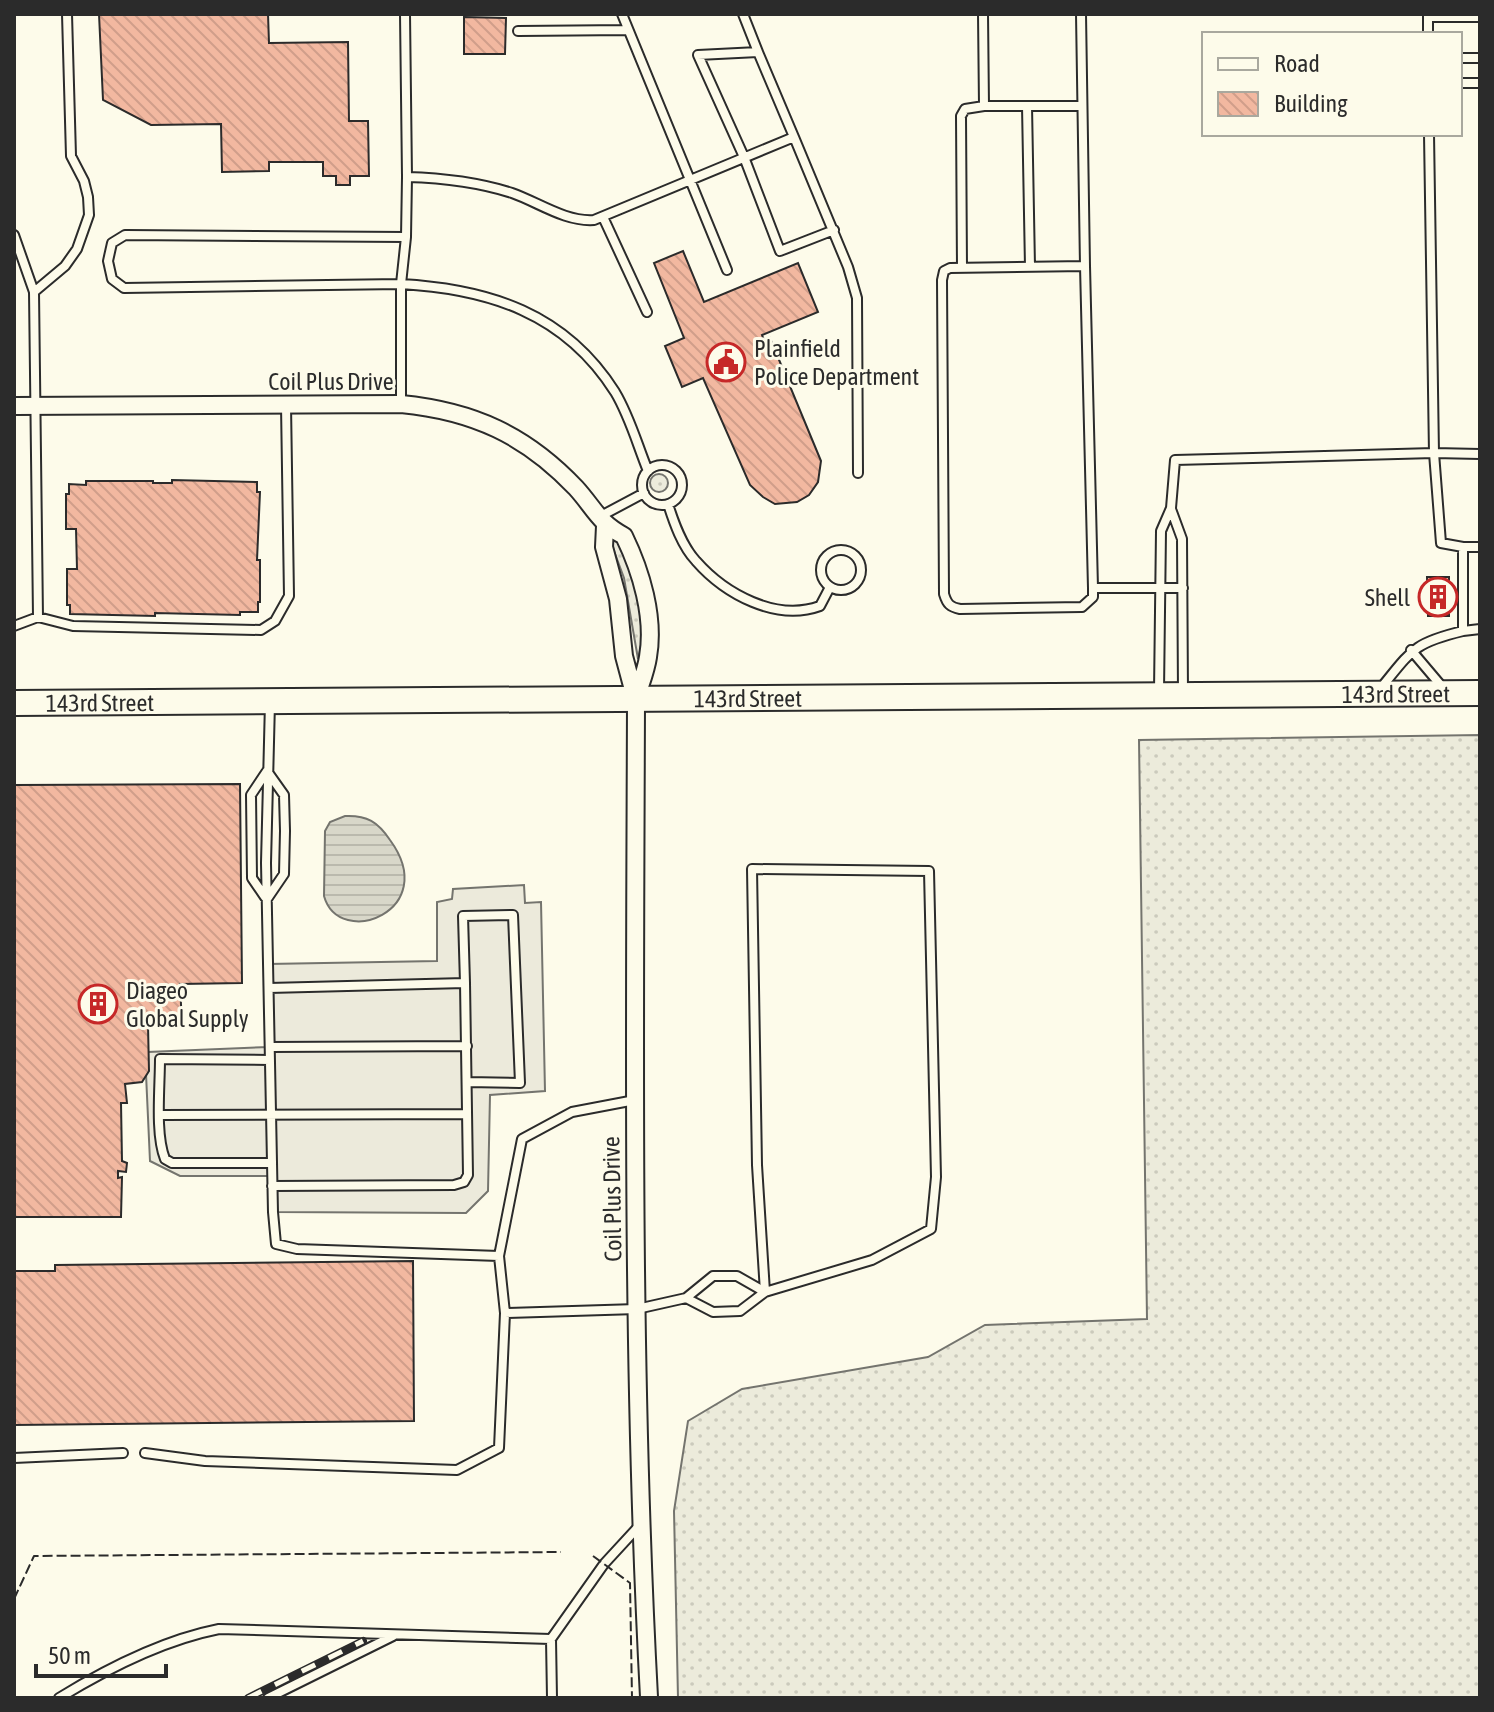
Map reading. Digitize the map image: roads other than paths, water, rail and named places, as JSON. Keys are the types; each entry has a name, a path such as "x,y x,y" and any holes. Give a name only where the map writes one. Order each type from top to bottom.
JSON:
{"main road":[{"name":"143rd Street","path":"14,703 1480,693"}],"street":[{"name":"Coil Plus Drive","path":"14,406 401,404 454,411 494,425 542,454 578,490 602,522 624,536 643,584 648,625 649,656 636,701"},
{"name":"Coil Plus Drive","path":"602,522 604,547 618,599 624,656 636,701 637,1309 640,1526 649,1697"}],"lane":[{"path":"34,292 65,266 77,249 89,215 84,181 71,156 67,14"},
{"path":"401,404 401,284 407,177 405,14"},
{"path":"622,14 692,178 727,270"},
{"path":"743,14 834,230 857,298 858,473"},
{"path":"983,14 984,106"},
{"path":"1081,14 1093,597 1082,607 951,607 946,602 944,271 950,268 1085,266"},
{"path":"1428,16 1473,16"},
{"path":"518,31 628,30"},
{"path":"758,52 698,55 744,157 780,251 834,230"},
{"path":"962,268 961,116 965,109 971,106 1082,106"},
{"path":"1027,106 1030,267"},
{"path":"1429,136 1434,453 1441,543 1480,547"},
{"path":"407,177 470,182 511,193 583,221 603,217 794,137"},
{"path":"603,217 647,312"},
{"path":"14,235 34,292 38,617"},
{"path":"406,237 125,235 112,243 108,261 112,279 124,288 401,284 445,287 482,294 519,308 550,324 575,344 615,393 630,421 648,471"},
{"path":"14,626 38,617 73,626 261,630 275,621 289,596 286,404"},
{"path":"1171,694 1160,588 1161,531 1171,508 1175,460 1480,454"},
{"path":"659,465 672,468 680,477 681,490 668,504 655,504 644,493 642,482 648,471 659,465"},
{"path":"602,522 644,493"},
{"path":"668,504 679,533 694,559 739,596 759,605 798,611 820,606 830,587"},
{"path":"1171,508 1182,539 1183,588 1171,694"},
{"path":"1463,547 1463,631"},
{"path":"835,550 848,551 859,560 858,580 849,588 830,587 822,577 824,558 835,550"},
{"path":"1093,588 1183,588"},
{"path":"1376,693 1411,650 1429,639 1480,629"},
{"path":"1411,650 1448,693"},
{"path":"270,702 267,899 272,1186 276,1244 297,1249 499,1256"},
{"path":"267,770 251,795 252,878 267,899"},
{"path":"267,770 284,795 285,831 284,874 267,899"},
{"path":"686,1298 713,1312 740,1311 765,1292 872,1260 931,1229 936,1177 929,871 752,869 757,1165 765,1292"},
{"path":"272,1186 459,1184 468,1175 463,916 513,915 520,1083 467,1082"},
{"path":"269,988 465,983"},
{"path":"270,1047 467,1046"},
{"path":"270,1060 160,1059 161,1151 165,1159 172,1163 272,1163"},
{"path":"145,1453 205,1461 457,1470 499,1448 505,1313 499,1256 522,1139 572,1112 635,1100"},
{"path":"161,1115 467,1114"},
{"path":"505,1313 637,1309 686,1298 713,1276 737,1276 765,1292"},
{"path":"14,1458 123,1453"},
{"path":"552,1698 551,1639 604,1564 640,1526"},
{"path":"59,1698 99,1673 195,1634 219,1629 551,1639"},
{"path":"268,1698 396,1634"}],"railway":[{"path":"248,1698 363,1641"}],"place":[{"name":"Plainfield Police Department","path":"726,362"},
{"name":"Shell","path":"1438,597"},
{"name":"Diageo Global Supply","path":"98,1004"}]}
